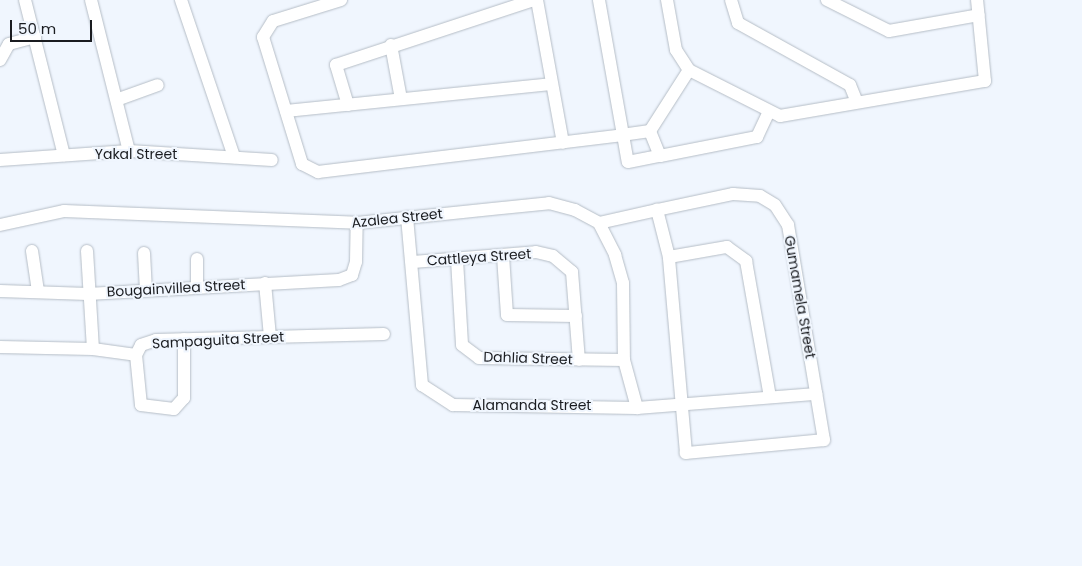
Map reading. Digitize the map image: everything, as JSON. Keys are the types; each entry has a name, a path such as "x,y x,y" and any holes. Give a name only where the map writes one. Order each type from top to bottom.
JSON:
{"street":[{"path":"25,0 64,156"},
{"path":"91,0 119,99 129,151"},
{"path":"181,0 234,157"},
{"path":"341,0 266,27 263,37 302,164 318,172 563,143 650,130 688,70"},
{"path":"348,105 336,65 391,44 536,0 563,143"},
{"path":"599,0 628,162 757,137 768,113"},
{"path":"667,0 676,50 688,70 768,113 780,116 985,81 977,0"},
{"path":"730,0 738,23 850,85 857,102"},
{"path":"827,0 889,31 979,16"},
{"path":"0,60 9,44 35,37"},
{"path":"391,44 402,99"},
{"path":"286,111 551,84"},
{"path":"119,99 158,85"},
{"path":"650,130 660,156"},
{"name":"Yakal Street","path":"0,160 129,151 272,160"},
{"name":"Gumamela Street","path":"599,223 733,194 760,196 775,205 788,225 824,440 686,452 682,406"},
{"name":"Azalea Street","path":"0,225 64,211 358,223 549,203 599,223"},
{"path":"657,210 669,257 682,406"},
{"name":"Alamanda Street","path":"407,217 413,262 422,385 435,397 454,405 636,408 682,406 816,394"},
{"name":"Bougainvillea Street","path":"0,290 88,294 146,289 340,280 352,275 358,223"},
{"path":"599,223 623,283 624,360 636,408"},
{"path":"669,257 727,247 746,261 770,397"},
{"path":"32,251 38,292"},
{"path":"87,251 88,294 93,349"},
{"name":"Cattleya Street","path":"413,262 458,260 536,252 553,256 572,272 579,360"},
{"path":"144,253 146,289"},
{"path":"503,256 507,315 576,316"},
{"path":"197,259 197,287"},
{"name":"Dahlia Street","path":"458,260 462,345 479,358 624,360"},
{"path":"265,283 270,337"},
{"name":"Sampaguita Street","path":"0,347 93,349 136,355 141,345 156,340 384,334"},
{"path":"136,355 141,405 174,408 184,398 184,339"}]}
